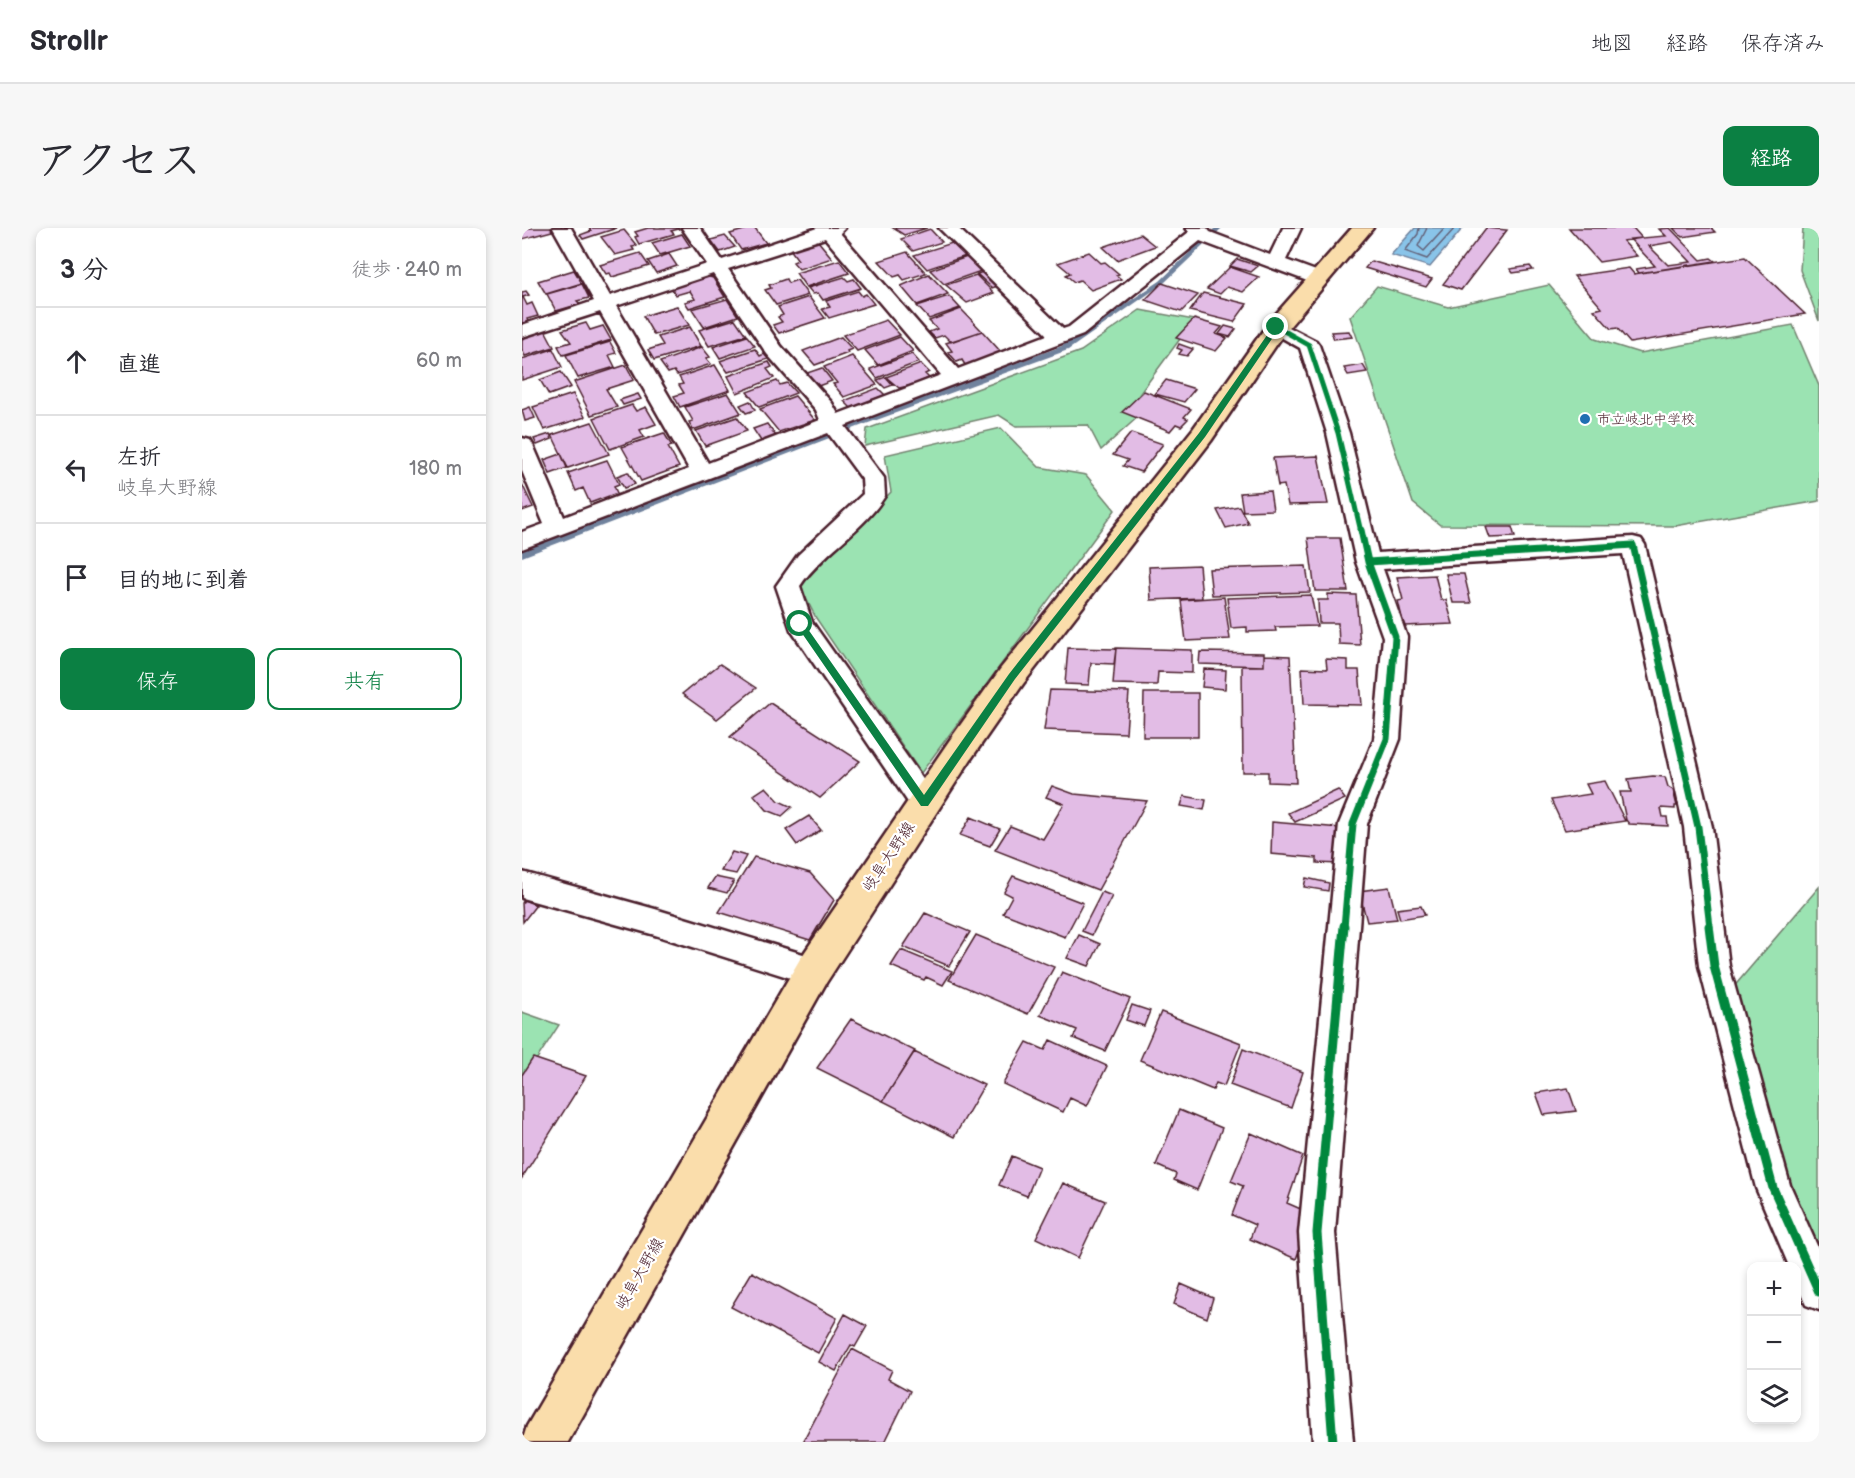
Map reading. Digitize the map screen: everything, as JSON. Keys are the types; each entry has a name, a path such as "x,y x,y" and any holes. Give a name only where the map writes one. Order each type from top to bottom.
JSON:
{"main road":[{"name":"岐阜大野線","path":"543,1442 813,971 924,803 1012,676 1202,435 1276,327 1363,228"}],"street":[{"path":"562,228 702,472"},
{"path":"691,228 774,350 825,408 832,423 873,478 874,496 861,512 798,570 788,586 800,624 924,803"},
{"path":"948,228 1060,337"},
{"path":"1275,264 1292,228"},
{"path":"522,331 830,229 954,378"},
{"path":"522,541 1076,331 1198,230 1203,236 1317,278"},
{"path":"1276,327 1309,345 1338,433 1368,562 1395,637 1387,739 1353,824 1317,1233 1333,1442"},
{"path":"522,446 557,528"},
{"path":"1368,562 1633,545 1698,827 1714,966 1773,1188 1819,1292"},
{"path":"522,885 655,922 813,971"}],"green space":[{"path":"1803,228 1819,228 1819,321 1800,270"},
{"name":"市立岐北中学校","path":"1549,285 1595,339 1640,353 1793,325 1819,386 1819,501 1675,526 1440,525 1413,503 1350,317 1377,286 1448,307"},
{"path":"1140,310 1194,320 1130,407 1139,416 1101,450 1088,425 1016,426 999,415 865,446 867,429 1081,351"},
{"path":"1001,428 1039,467 1086,475 1115,510 921,773 816,618 800,586 891,492 885,455"},
{"path":"1819,887 1819,1266 1726,996"},
{"path":"522,1012 559,1025 522,1082"}],"water":[{"path":"1415,228 1463,228 1430,267 1391,255"}],"building":[{"path":"522,228 551,228 552,231 522,239"},
{"path":"589,228 617,228 583,239 580,235 591,231"},
{"path":"648,228 679,229 671,231 674,234 639,244 635,232"},
{"path":"755,228 766,243 741,250 730,234"},
{"path":"893,228 927,228 904,235"},
{"path":"1486,228 1507,230 1461,290 1443,284"},
{"path":"1569,228 1633,228 1642,238 1623,241 1637,256 1599,262"},
{"path":"1670,228 1701,260 1711,258 1715,261 1639,273 1636,269 1655,266 1630,239 1666,236 1659,229","holes":["1672,242 1691,262 1668,265 1649,246"]},
{"path":"1673,228 1711,228 1715,232 1682,237"},
{"path":"930,229 942,242 913,251 901,239"},
{"path":"624,230 637,246 632,247 634,250 615,255 601,237"},
{"path":"682,234 690,246 660,255 652,243"},
{"path":"1140,234 1155,246 1117,260 1103,247"},
{"path":"725,236 735,247 720,252 711,240"},
{"path":"818,241 832,258 799,269 793,262 798,260 790,249"},
{"path":"952,243 966,256 927,269 914,255"},
{"path":"907,252 926,273 904,280 900,275 894,277 879,261"},
{"path":"1089,252 1101,263 1105,262 1119,274 1116,275 1121,279 1091,290 1080,280 1074,282 1066,275 1070,273 1058,263"},
{"path":"640,253 649,266 612,277 610,273 606,274 600,265"},
{"path":"669,254 677,266 656,273 648,261"},
{"path":"967,257 981,271 944,284 930,270"},
{"path":"1745,257 1805,314 1630,343 1617,328 1611,329 1594,310 1602,308 1574,276 1629,268 1634,274"},
{"path":"1237,259 1258,266 1251,272 1230,266"},
{"path":"839,260 849,273 806,287 796,273"},
{"path":"1371,261 1432,279 1426,287 1365,268"},
{"path":"1530,266 1533,270 1513,273 1510,269"},
{"path":"1230,267 1259,277 1243,292 1227,287 1220,294 1207,289"},
{"path":"574,270 582,283 546,294 538,281"},
{"path":"983,272 998,286 992,288 977,274"},
{"path":"929,274 948,294 917,305 901,286"},
{"path":"976,275 994,293 967,303 946,285"},
{"path":"706,276 713,278 725,297 689,308 685,302 695,299 690,291 676,295 671,288"},
{"path":"844,277 848,281 854,279 861,288 823,300 818,293 813,294 808,288"},
{"path":"786,279 788,283 797,280 808,295 776,305 765,290 771,288 769,285"},
{"path":"1162,283 1198,295 1181,312 1145,300"},
{"path":"582,284 589,298 577,301 580,304 556,311 547,294"},
{"path":"526,291 529,295 523,297 527,305 532,303 538,316 522,323 522,292"},
{"path":"858,291 862,296 866,294 874,304 829,318 822,309 830,307 826,301"},
{"path":"1203,293 1247,304 1234,322 1190,311"},
{"path":"949,296 960,308 929,319 917,306"},
{"path":"809,297 825,318 779,333 773,325 782,322 778,317 783,315 778,307"},
{"path":"727,299 738,316 704,327 692,309"},
{"path":"677,306 689,325 654,335 643,316"},
{"path":"961,309 982,331 951,342 944,335 935,338 929,332 937,329 929,321"},
{"path":"735,319 746,335 709,346 699,330"},
{"path":"1194,319 1222,327 1216,334 1227,338 1216,351 1176,338"},
{"path":"886,320 900,335 857,351 843,335"},
{"path":"586,323 590,330 603,326 611,340 563,355 558,346 571,342 562,330"},
{"path":"1225,326 1236,329 1230,337 1219,334"},
{"path":"690,327 701,346 654,360 648,350 663,345 658,337"},
{"path":"545,330 554,347 525,356 522,349 522,338"},
{"path":"982,331 1001,352 965,365 962,360 957,362 948,352 952,351 946,343"},
{"path":"1349,331 1352,337 1334,339 1331,332"},
{"path":"747,336 755,346 720,358 713,347"},
{"path":"841,337 852,349 847,351 848,353 815,365 803,351"},
{"path":"900,337 913,351 878,365 865,350"},
{"path":"610,342 616,353 609,355 615,367 578,378 566,355"},
{"path":"1179,344 1193,349 1187,356 1179,354 1182,350 1177,348"},
{"path":"702,347 710,357 706,358 711,364 677,375 674,371 668,373 660,362"},
{"path":"553,349 562,367 522,380 522,359"},
{"path":"755,349 760,356 764,354 768,359 728,372 720,361"},
{"path":"912,354 919,362 877,378 870,369"},
{"path":"852,356 877,385 844,397 833,384 837,383 824,367"},
{"path":"769,362 772,367 767,369 774,378 737,393 728,376"},
{"path":"921,364 929,372 925,374 929,378 913,385 899,388 886,377"},
{"path":"626,365 634,380 606,389 617,407 591,415 574,382"},
{"path":"715,365 730,390 680,407 674,396 684,393 679,385 683,384 679,377"},
{"path":"1363,365 1367,372 1348,375 1344,368"},
{"path":"822,368 832,381 818,386 807,373"},
{"path":"561,372 571,387 549,395 540,380"},
{"path":"886,377 893,385 885,388 877,380"},
{"path":"1166,380 1195,389 1184,402 1155,394"},
{"path":"777,381 780,385 787,383 796,393 759,407 747,392"},
{"path":"878,388 885,395 851,408 844,401"},
{"path":"1144,391 1191,409 1184,417 1188,419 1181,426 1176,424 1170,431 1122,412"},
{"path":"728,393 741,413 693,430 689,422 693,421 685,407"},
{"path":"573,394 585,417 544,430 533,407"},
{"path":"638,394 641,399 623,405 620,400"},
{"path":"795,396 815,420 779,432 760,409"},
{"path":"750,401 755,410 746,413 740,405"},
{"path":"632,405 636,411 646,407 656,424 640,430 644,437 610,449 594,418"},
{"path":"530,407 535,418 525,421 522,410"},
{"path":"737,417 747,431 705,446 696,431"},
{"path":"592,422 609,454 568,468 552,435"},
{"path":"767,424 776,436 761,441 753,429"},
{"path":"664,433 672,446 668,447 679,467 641,481 622,447"},
{"path":"1131,433 1163,444 1141,472 1123,466 1128,460 1113,455"},
{"path":"550,434 552,439 537,445 534,439"},
{"path":"561,454 567,468 550,474 544,460"},
{"path":"1318,456 1328,504 1288,505 1284,485 1278,486 1273,458"},
{"path":"607,460 619,484 614,486 617,493 590,503 583,488 576,491 568,473"},
{"path":"628,472 635,484 624,488 617,476"},
{"path":"522,484 533,507 522,511"},
{"path":"1270,491 1273,510 1243,511 1240,493"},
{"path":"1239,506 1248,523 1226,528 1217,510"},
{"path":"1486,527 1512,527 1515,537 1490,538"},
{"path":"1308,538 1340,538 1348,591 1315,591"},
{"path":"1199,565 1202,598 1151,600 1149,567"},
{"path":"1306,566 1310,592 1212,595 1209,569"},
{"path":"1446,574 1464,574 1471,603 1453,603"},
{"path":"1435,575 1441,600 1446,600 1453,624 1404,626 1398,601 1403,600 1397,577"},
{"path":"1328,594 1356,595 1360,645 1339,644 1338,623 1319,623 1318,600 1328,600"},
{"path":"1311,595 1317,626 1275,627 1276,631 1247,632 1247,627 1231,628 1227,598"},
{"path":"1224,597 1230,639 1186,641 1181,600"},
{"path":"1068,648 1116,649 1114,664 1091,663 1089,685 1065,684"},
{"path":"1116,648 1192,650 1192,673 1158,672 1157,685 1113,684"},
{"path":"1200,652 1264,653 1264,666 1199,664"},
{"path":"1264,655 1290,656 1296,783 1268,782 1268,772 1243,772 1242,666 1264,666"},
{"path":"1326,659 1348,660 1348,670 1359,670 1362,705 1304,704 1302,668 1327,669"},
{"path":"720,664 756,688 717,719 682,694"},
{"path":"1204,669 1226,670 1225,689 1202,687"},
{"path":"1050,690 1129,692 1126,733 1044,730"},
{"path":"1144,693 1198,693 1198,737 1143,737"},
{"path":"770,703 860,761 820,798 730,737"},
{"path":"1665,777 1668,787 1673,790 1677,806 1675,809 1661,808 1663,817 1667,817 1668,826 1629,824 1626,820 1620,792 1631,792 1628,779"},
{"path":"1605,781 1625,821 1565,830 1551,800 1591,794 1586,784"},
{"path":"1052,786 1074,794 1147,801 1098,890 995,850 1010,826 1043,839 1064,804 1046,797"},
{"path":"766,787 779,801 792,807 782,816 767,810 754,795"},
{"path":"1338,790 1345,799 1295,822 1288,813"},
{"path":"1184,796 1206,800 1204,810 1181,806"},
{"path":"809,816 821,830 797,845 786,830"},
{"path":"971,817 1000,829 990,846 960,835"},
{"path":"1272,822 1340,828 1340,864 1317,863 1317,858 1271,854"},
{"path":"732,852 746,856 736,874 721,871"},
{"path":"754,857 810,873 834,900 810,940 719,912"},
{"path":"1013,876 1083,903 1065,937 1003,913 1012,896 1004,892"},
{"path":"715,877 734,881 727,893 708,888"},
{"path":"1306,878 1329,883 1328,891 1304,887"},
{"path":"1389,887 1397,919 1367,922 1359,891"},
{"path":"1102,892 1112,896 1092,935 1082,931"},
{"path":"524,900 536,905 523,922 522,903"},
{"path":"1421,906 1425,915 1400,919 1397,909"},
{"path":"925,913 970,932 949,966 903,947"},
{"path":"976,935 1054,967 1028,1014 949,980"},
{"path":"1079,935 1100,944 1089,966 1067,958"},
{"path":"901,950 952,971 943,985 926,977 924,980 891,966"},
{"path":"1062,972 1130,999 1105,1051 1073,1038 1077,1030 1040,1015"},
{"path":"1132,1005 1150,1011 1144,1026 1126,1020"},
{"path":"1161,1012 1241,1043 1224,1086 1216,1083 1213,1090 1140,1060"},
{"path":"851,1019 915,1051 883,1101 817,1068"},
{"path":"1050,1040 1107,1066 1087,1106 1070,1098 1063,1112 1003,1084 1027,1042 1045,1050"},
{"path":"1243,1049 1303,1072 1291,1108 1230,1085"},
{"path":"914,1052 984,1085 954,1137 883,1101"},
{"path":"533,1058 586,1076 522,1178 522,1075"},
{"path":"1568,1088 1576,1111 1544,1115 1536,1093"},
{"path":"1179,1110 1222,1128 1197,1190 1174,1180 1176,1174 1156,1165"},
{"path":"1251,1133 1303,1156 1287,1203 1312,1214 1296,1259 1250,1239 1255,1225 1232,1215 1243,1186 1231,1181"},
{"path":"1012,1156 1039,1167 1027,1196 999,1185"},
{"path":"1063,1183 1105,1201 1078,1258 1036,1238"},
{"path":"752,1272 837,1318 818,1353 731,1307"},
{"path":"1181,1284 1213,1298 1207,1318 1174,1304"},
{"path":"845,1314 867,1326 855,1347 851,1345 836,1371 819,1362"},
{"path":"852,1349 892,1370 888,1379 910,1391 885,1442 803,1442"}],"waterway":[{"path":"522,554 860,423 1065,348 1162,282 1219,228"}],"cycle path":[{"path":"1277,327 1309,345 1338,433 1368,562 1395,637 1387,739 1353,824 1317,1233 1333,1442"},
{"path":"1368,562 1633,545 1698,827 1714,966 1773,1188 1819,1292"}],"place":[{"name":"市立岐北中学校","path":"1585,419"}],"route":[{"path":"800,624 924,803 1012,676 1202,435 1276,327"}]}
